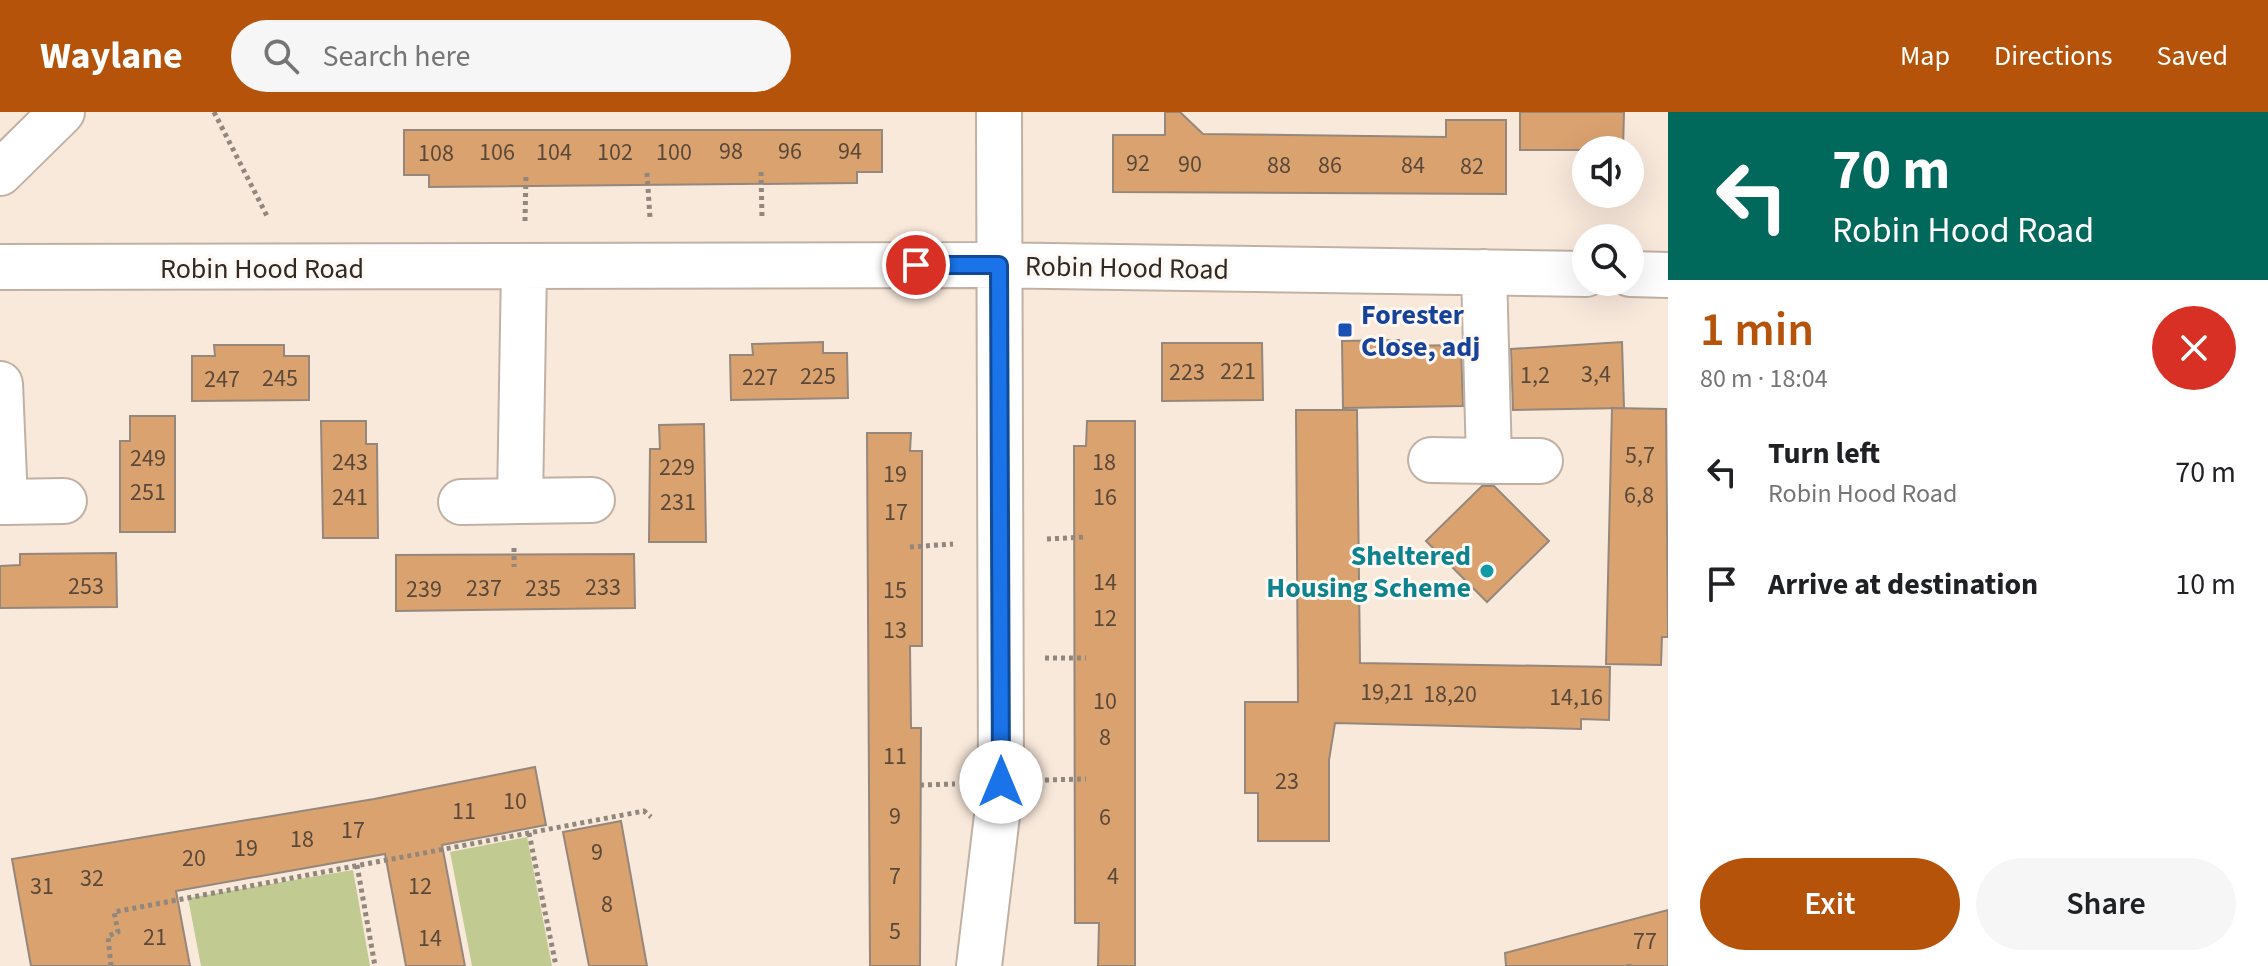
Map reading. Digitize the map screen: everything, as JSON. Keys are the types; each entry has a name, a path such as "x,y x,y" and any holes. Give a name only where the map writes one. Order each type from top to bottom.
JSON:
{"street":[{"path":"0,173 62,112"},
{"path":"979,966 1001,782 999,112"},
{"name":"Robin Hood Road","path":"0,267 294,269 999,265 1572,274"},
{"path":"520,501 524,268"},
{"path":"1484,272 1489,461"},
{"path":"1644,274 1668,275"},
{"path":"0,384 2,502 64,501"},
{"path":"1431,460 1540,461"},
{"path":"461,502 592,500"}],"path":[{"path":"214,112 294,269"},
{"path":"111,966 108,936 118,932 114,912 644,811 651,817"},
{"path":"529,833 556,966"},
{"path":"357,865 375,966"}],"green space":[{"path":"527,837 552,966 472,966 450,852"},
{"path":"353,870 370,966 201,966 188,898"}],"building":[{"path":"1165,112 1180,112 1203,134 1446,137 1446,120 1506,120 1506,194 1113,192 1113,135 1165,135"},
{"path":"1520,112 1624,112 1623,136 1572,136 1572,150 1520,150"},
{"path":"404,130 882,130 882,172 857,172 857,183 429,187 429,175 404,175"},
{"path":"1399,340 1399,346 1461,345 1463,406 1343,408 1342,341"},
{"path":"823,342 823,353 847,353 848,398 731,400 730,355 753,355 752,344"},
{"path":"1622,342 1624,408 1513,410 1511,349"},
{"path":"1162,343 1262,343 1263,400 1162,401"},
{"path":"214,345 284,345 284,356 309,356 309,400 192,401 192,356 215,356"},
{"path":"1612,408 1666,409 1668,637 1662,637 1661,665 1606,664"},
{"path":"1296,410 1357,410 1360,663 1610,667 1609,720 1581,719 1581,729 1335,723 1329,760 1329,841 1258,841 1258,793 1245,793 1245,702 1298,702"},
{"path":"130,416 175,416 175,532 120,532 120,441 130,441"},
{"path":"321,421 366,421 366,444 377,444 378,538 323,538"},
{"path":"1087,421 1135,421 1135,966 1098,966 1099,923 1075,923 1074,446 1086,446"},
{"path":"704,424 706,542 649,542 650,449 660,449 659,425"},
{"path":"867,433 911,433 910,451 922,451 922,646 910,646 911,728 921,728 920,966 870,966"},
{"name":"Sheltered Housing Scheme","path":"1482,486 1494,486 1549,541 1487,602 1426,541"},
{"path":"116,553 117,607 0,608 0,566 20,565 20,554"},
{"path":"634,554 635,608 396,611 396,555"},
{"path":"535,767 546,825 442,845 465,966 406,966 385,854 176,891 190,966 31,966 12,859 374,799"},
{"path":"621,821 647,966 589,966 563,832"},
{"path":"1668,910 1668,966 1506,966 1505,953"}],"place":[{"name":"Forester Close, adj","path":"1345,330"},
{"name":"Sheltered Housing Scheme","path":"1487,571"}],"route":[{"path":"916,265 999,265 1001,782"}]}
